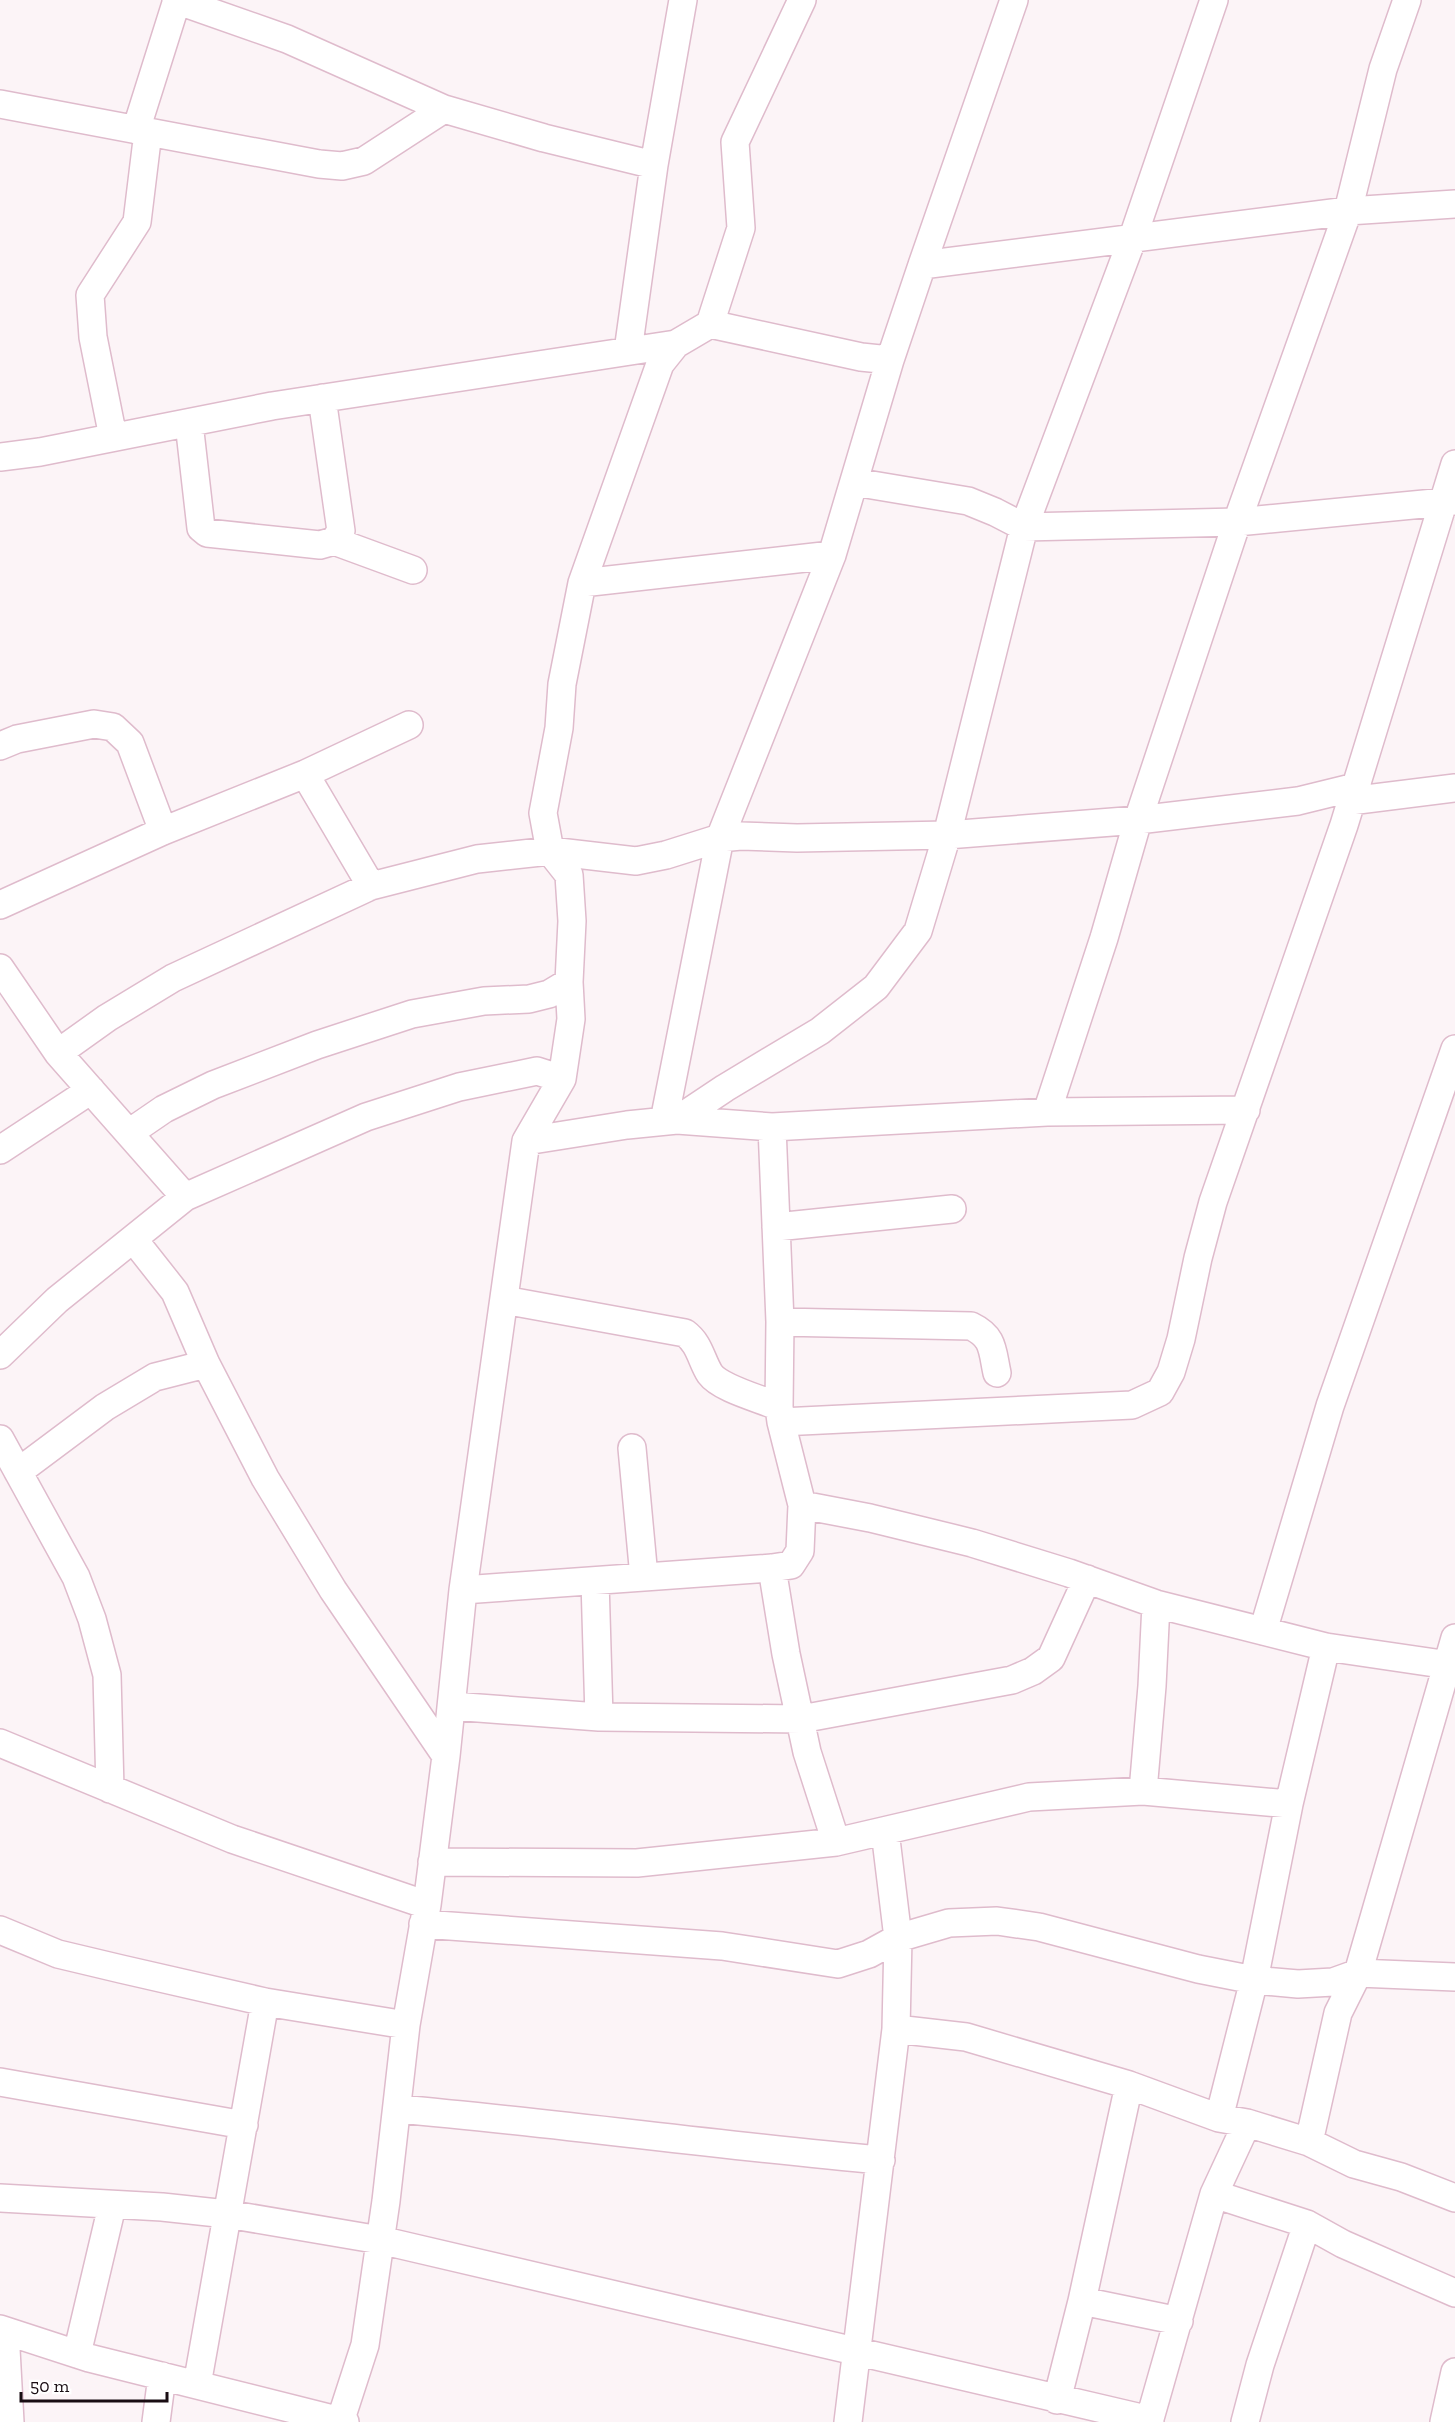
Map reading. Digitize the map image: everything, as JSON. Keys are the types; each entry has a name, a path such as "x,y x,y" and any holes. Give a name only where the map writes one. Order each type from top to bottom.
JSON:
{"street":[{"path":"113,438 93,337 90,295 137,222 142,131 176,0 287,39 444,109 544,138 654,165"},
{"path":"628,351 654,165 683,0"},
{"path":"10,2422 3,2330 77,2354 342,2422 365,2345 398,2109 406,2025 425,1915 446,1756 463,1590 526,1141 562,1079 571,1019 569,981 572,921 569,875 550,851 543,813 559,728 562,684 582,583 660,364 676,344 710,324 741,228 735,141 802,0"},
{"path":"671,1120 720,838 832,555 890,360 1014,0"},
{"path":"671,1120 820,1031 876,987 918,931 947,835 1024,527 1133,237 1214,0"},
{"path":"1047,1112 1104,938 1138,820 1237,522 1348,211 1383,69 1407,0"},
{"path":"0,104 319,164 342,166 364,161 444,109"},
{"path":"922,265 1348,211 1455,204"},
{"path":"710,324 861,357 890,360"},
{"path":"0,457 40,452 272,406 676,344"},
{"path":"322,398 341,521 341,531 334,542"},
{"path":"189,423 201,528 207,533 320,545 334,542 413,570"},
{"path":"504,1300 685,1333 693,1339 712,1376 780,1414 1132,1405 1160,1392 1171,1372 1181,1340 1198,1258 1213,1202 1350,804 1449,502 1455,464"},
{"path":"854,482 968,501 996,512 1024,527 1237,522 1449,502"},
{"path":"582,583 832,555"},
{"path":"0,746 17,739 94,724 113,727 130,743 163,831"},
{"path":"0,905 163,831 305,774 410,725"},
{"path":"305,774 371,886"},
{"path":"58,1053 107,1018 173,978 371,886 477,859 550,851 636,861 666,855 720,838 741,836 797,838 947,835 1138,820 1298,801 1350,804 1455,788"},
{"path":"1298,801 1350,804"},
{"path":"0,968 58,1053 185,1197"},
{"path":"129,1133 164,1109 213,1085 317,1045 412,1014 484,1001 529,999 549,994 569,981"},
{"path":"1263,1631 1330,1406 1455,1049"},
{"path":"0,1355 57,1300 185,1197 366,1117 459,1087 537,1071 562,1079"},
{"path":"0,1150 91,1090"},
{"path":"526,1141 671,1120 771,1127 1047,1112 1246,1110"},
{"path":"463,1590 772,1568 791,1565 798,1558 802,1505 780,1414 780,1322 771,1127"},
{"path":"776,1227 952,1209"},
{"path":"134,1240 175,1292 206,1364 265,1478 327,1580 446,1756"},
{"path":"780,1322 971,1326 982,1331 990,1340 997,1373"},
{"path":"18,1472 105,1407 155,1377 206,1364"},
{"path":"0,1439 76,1577 92,1619 107,1675 110,1789"},
{"path":"632,1448 644,1577"},
{"path":"802,1505 972,1542 1156,1604 1326,1647 1450,1666"},
{"path":"772,1568 786,1654 807,1752 836,1842"},
{"path":"452,1706 599,1717 801,1719 1012,1680 1033,1671 1051,1658 1087,1579"},
{"path":"595,1581 599,1717"},
{"path":"1143,1791 1156,1604"},
{"path":"1309,2142 1338,2013 1358,1973 1450,1666 1455,1638"},
{"path":"1219,2118 1254,1980 1289,1804 1326,1647"},
{"path":"0,1743 232,1839 425,1915 722,1946 838,1964 869,1954 898,1938 949,1923 997,1921 1039,1927 1198,1969 1254,1980 1298,1984 1333,1982 1358,1973 1455,1977"},
{"path":"432,1862 638,1863 836,1842 1029,1797 1143,1791 1289,1804"},
{"path":"848,2422 896,2029 898,1938 885,1831"},
{"path":"1,1937 58,1954 264,2002 406,2025"},
{"path":"197,2385 264,2002"},
{"path":"896,2029 966,2037 1129,2085 1219,2118 1247,2123 1309,2142 1354,2164 1401,2177 1455,2198"},
{"path":"0,2082 244,2125"},
{"path":"1057,2400 1082,2301 1129,2085"},
{"path":"398,2109 515,2119 768,2150 881,2160"},
{"path":"0,2198 112,2206 162,2206 227,2214 380,2240 856,2350 1149,2421 1214,2194 1247,2123"},
{"path":"1214,2194 1306,2224 1343,2244 1455,2293"},
{"path":"77,2354 112,2206"},
{"path":"1245,2422 1260,2365 1306,2224"},
{"path":"1082,2301 1179,2320"},
{"path":"1444,2422 1455,2372"},
{"path":"156,2422 162,2376"}]}
